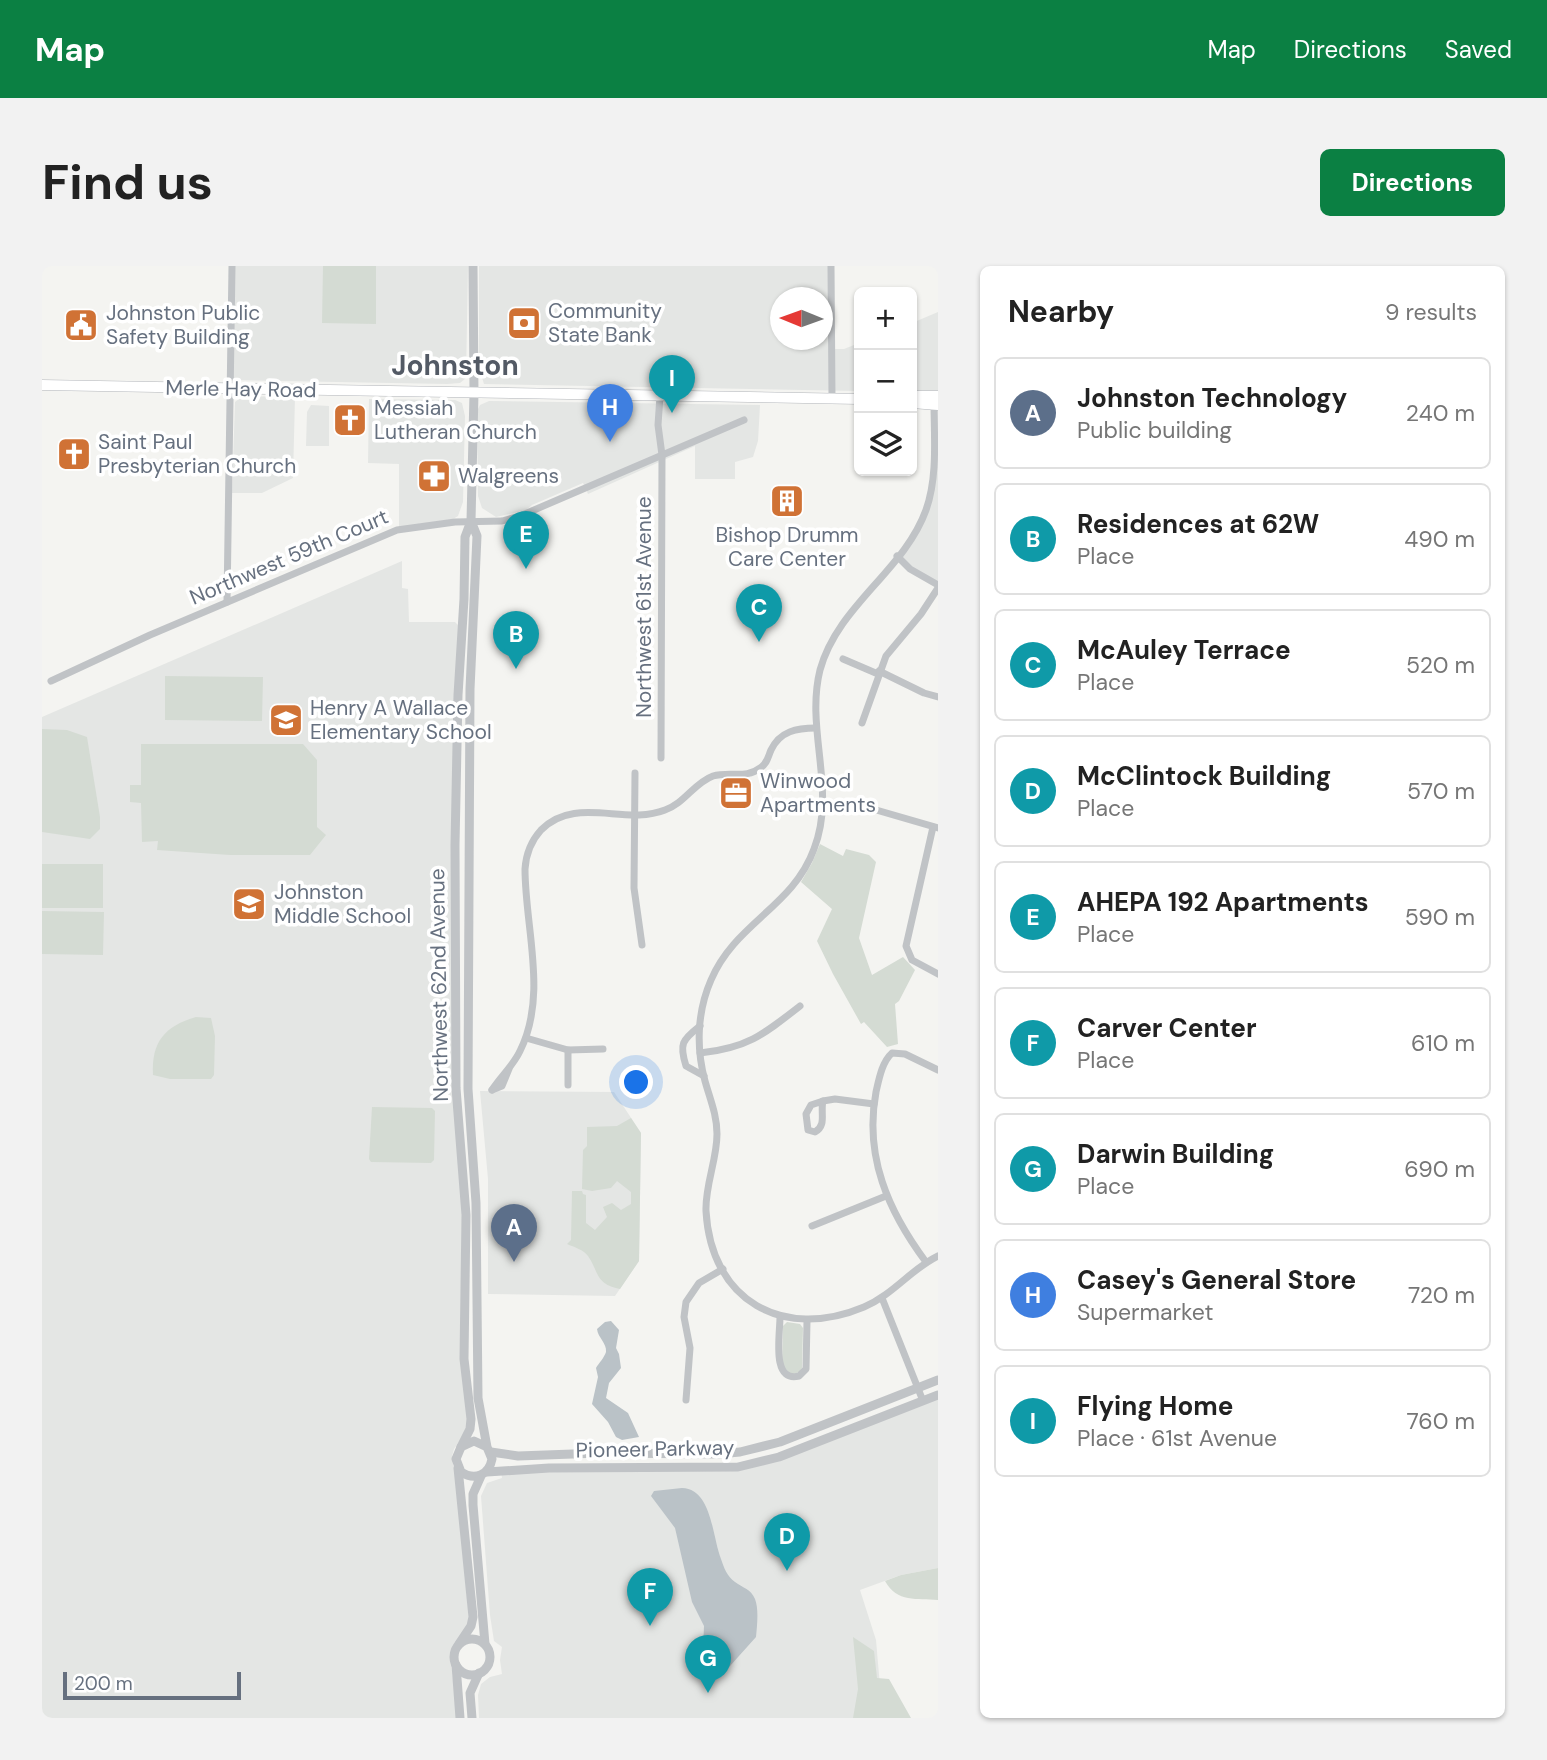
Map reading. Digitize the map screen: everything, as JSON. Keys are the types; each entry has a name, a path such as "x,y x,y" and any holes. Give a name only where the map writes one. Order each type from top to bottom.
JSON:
{"main road":[{"name":"Merle Hay Road","path":"42,385 854,399"},
{"path":"917,397 936,400"},
{"path":"917,402 936,400"}],"street":[{"path":"227,602 232,266"},
{"name":"Northwest 62nd Avenue","path":"461,1447 470,1429 471,1419 464,1360 466,1215 456,1088 455,845 465,537 471,521 473,266"},
{"path":"831,266 832,397"},
{"name":"Northwest 61st Avenue","path":"660,396 661,758"},
{"path":"936,400 930,498 914,534 841,624 826,653 817,684 815,713 824,804 819,836 803,872 786,895 743,932 724,954 705,996 699,1026 699,1053 717,1130 707,1192 707,1221 713,1248 723,1269 739,1293 749,1302 780,1317 807,1321 839,1316 882,1298 926,1262 938,1256"},
{"name":"Northwest 59th Court","path":"51,681 397,530 471,521 502,521 520,516 744,420"},
{"name":"Northwest 62nd Avenue","path":"471,521 477,536 470,690 468,1089 476,1203 476,1374 489,1450"},
{"path":"862,723 878,673 892,647 921,614 938,586 910,569 897,556"},
{"path":"843,659 938,697"},
{"path":"510,1068 526,1038 534,999 525,875 526,860 532,842 544,827 569,814 656,814 669,809 710,777 729,773 753,773 767,762 775,743 783,735 794,730 816,728"},
{"path":"635,773 634,888 642,945"},
{"path":"824,804 859,805 936,827 906,946 910,958 938,974"},
{"path":"699,1053 727,1049 751,1041 800,1006"},
{"path":"699,1026 685,1038 681,1051 686,1066 704,1076"},
{"path":"526,1038 568,1050 603,1049"},
{"path":"568,1050 568,1085"},
{"path":"926,1262 910,1240 886,1196 874,1152 874,1104 884,1064 892,1053 905,1054 938,1070"},
{"path":"823,1101 835,1099 874,1104"},
{"path":"812,1227 886,1196"},
{"path":"686,1400 690,1348 684,1317 686,1303 699,1283 723,1269"},
{"path":"882,1298 923,1401"},
{"path":"780,1317 780,1370 789,1377 799,1376 806,1369 807,1321"},
{"name":"Pioneer Parkway","path":"489,1450 519,1456 740,1452 780,1442 938,1380"},
{"name":"Pioneer Parkway","path":"484,1474 529,1468 738,1467 779,1457 938,1395"},
{"path":"460,1718 454,1657 473,1617 456,1459 461,1447 474,1441 489,1450 492,1459 473,1494 485,1644 490,1657 470,1693 472,1718"},
{"path":"458,1466 467,1476 484,1474"},
{"path":"459,1644 472,1639 485,1644"},
{"path":"455,1663 465,1673 479,1673"}],"shaded area":[{"path":"232,266 468,266 466,378 460,383 447,384 229,380"},
{"path":"323,266 376,266 376,324 322,323"},
{"path":"479,266 831,266 832,287 770,287 770,350 833,350 854,345 854,391 484,384 479,368"},
{"path":"938,312 938,392 917,392 917,321"},
{"path":"243,396 295,397 293,478 262,493 232,493 235,402"},
{"path":"369,399 455,400 462,403 465,416 463,502 458,516 399,527 399,464 368,463"},
{"path":"489,401 760,405 758,441 753,457 735,462 735,479 695,479 695,446 588,494 583,483 526,510 496,517 482,508 478,496 477,411 480,405"},
{"path":"311,405 329,406 329,446 306,446 307,412"},
{"path":"934,405 938,405 938,585 897,556 906,545 930,498"},
{"path":"402,561 402,588 408,589 409,622 455,622 462,629 455,845 462,1218 460,1349 468,1422 452,1456 469,1618 450,1652 457,1718 42,1718 42,717"},
{"path":"165,676 263,677 262,721 165,720"},
{"path":"42,729 67,730 87,737 100,817 100,829 90,839 42,832"},
{"path":"141,744 303,744 317,760 317,827 326,835 310,855 230,855 157,850 158,841 142,842 141,803 130,802 130,785 141,785"},
{"path":"820,844 843,856 846,849 869,855 876,862 859,938 872,975 903,957 915,970 895,1004 898,1044 887,1047 864,1022 861,1024 817,941 832,909 801,882"},
{"path":"42,864 103,864 103,908 42,908"},
{"path":"42,911 104,912 103,955 42,954"},
{"path":"196,1017 211,1018 215,1036 214,1075 211,1079 170,1079 153,1075 155,1053 162,1037 176,1025"},
{"path":"480,1091 614,1092 641,1133 639,1261 615,1296 488,1294 488,1179"},
{"path":"372,1107 432,1108 435,1111 434,1160 431,1163 371,1162"},
{"path":"631,1118 641,1133 639,1261 620,1289 602,1281 586,1254 567,1244 571,1240 572,1191 582,1191 586,1195 586,1223 595,1230 607,1217 603,1207 612,1203 621,1210 631,1204 631,1192 617,1181 611,1188 592,1191 582,1189 583,1150 587,1146 587,1127 617,1126"},
{"path":"611,1321 619,1330 616,1348 621,1368 609,1383 606,1398 628,1413 639,1437 622,1440 616,1437 608,1422 592,1404 598,1377 596,1368 606,1352 597,1329 605,1322"},
{"path":"787,1322 800,1324 803,1328 802,1368 791,1375 782,1365 783,1326"},
{"path":"938,1398 938,1568 901,1575 860,1590 876,1640 880,1686 875,1718 479,1718 478,1695 481,1684 490,1677 502,1674 502,1647 494,1641 490,1615 481,1496 487,1483 502,1478 501,1471 738,1467"},
{"path":"682,1488 692,1490 705,1505 726,1572 732,1580 751,1593 756,1603 756,1637 730,1666 717,1673 709,1668 703,1650 704,1626 692,1602 675,1528 651,1496 654,1491"},
{"path":"938,1568 938,1600 902,1596 895,1593 885,1581 901,1575"},
{"path":"853,1637 874,1651 877,1678 889,1679 911,1718 853,1718 858,1689"}],"place":[{"name":"Community State Bank","path":"524,323"},
{"name":"Johnston Public Safety Building","path":"81,325"},
{"name":"Flying Home","path":"672,413"},
{"name":"Messiah Lutheran Church","path":"350,420"},
{"name":"Casey's General Store","path":"610,442"},
{"name":"Saint Paul Presbyterian Church","path":"74,454"},
{"name":"Walgreens","path":"434,476"},
{"name":"Bishop Drumm Care Center","path":"787,501"},
{"name":"AHEPA 192 Apartments","path":"526,569"},
{"name":"McAuley Terrace","path":"759,642"},
{"name":"Residences at 62W","path":"516,669"},
{"name":"Henry A Wallace Elementary School","path":"286,720"},
{"name":"Winwood Apartments","path":"736,793"},
{"name":"Johnston Middle School","path":"249,904"},
{"name":"Johnston Technology","path":"514,1262"},
{"name":"McClintock Building","path":"787,1571"},
{"name":"Carver Center","path":"650,1626"},
{"name":"Darwin Building","path":"708,1693"}],"district":[{"name":"Johnston","path":"455,365"}]}
